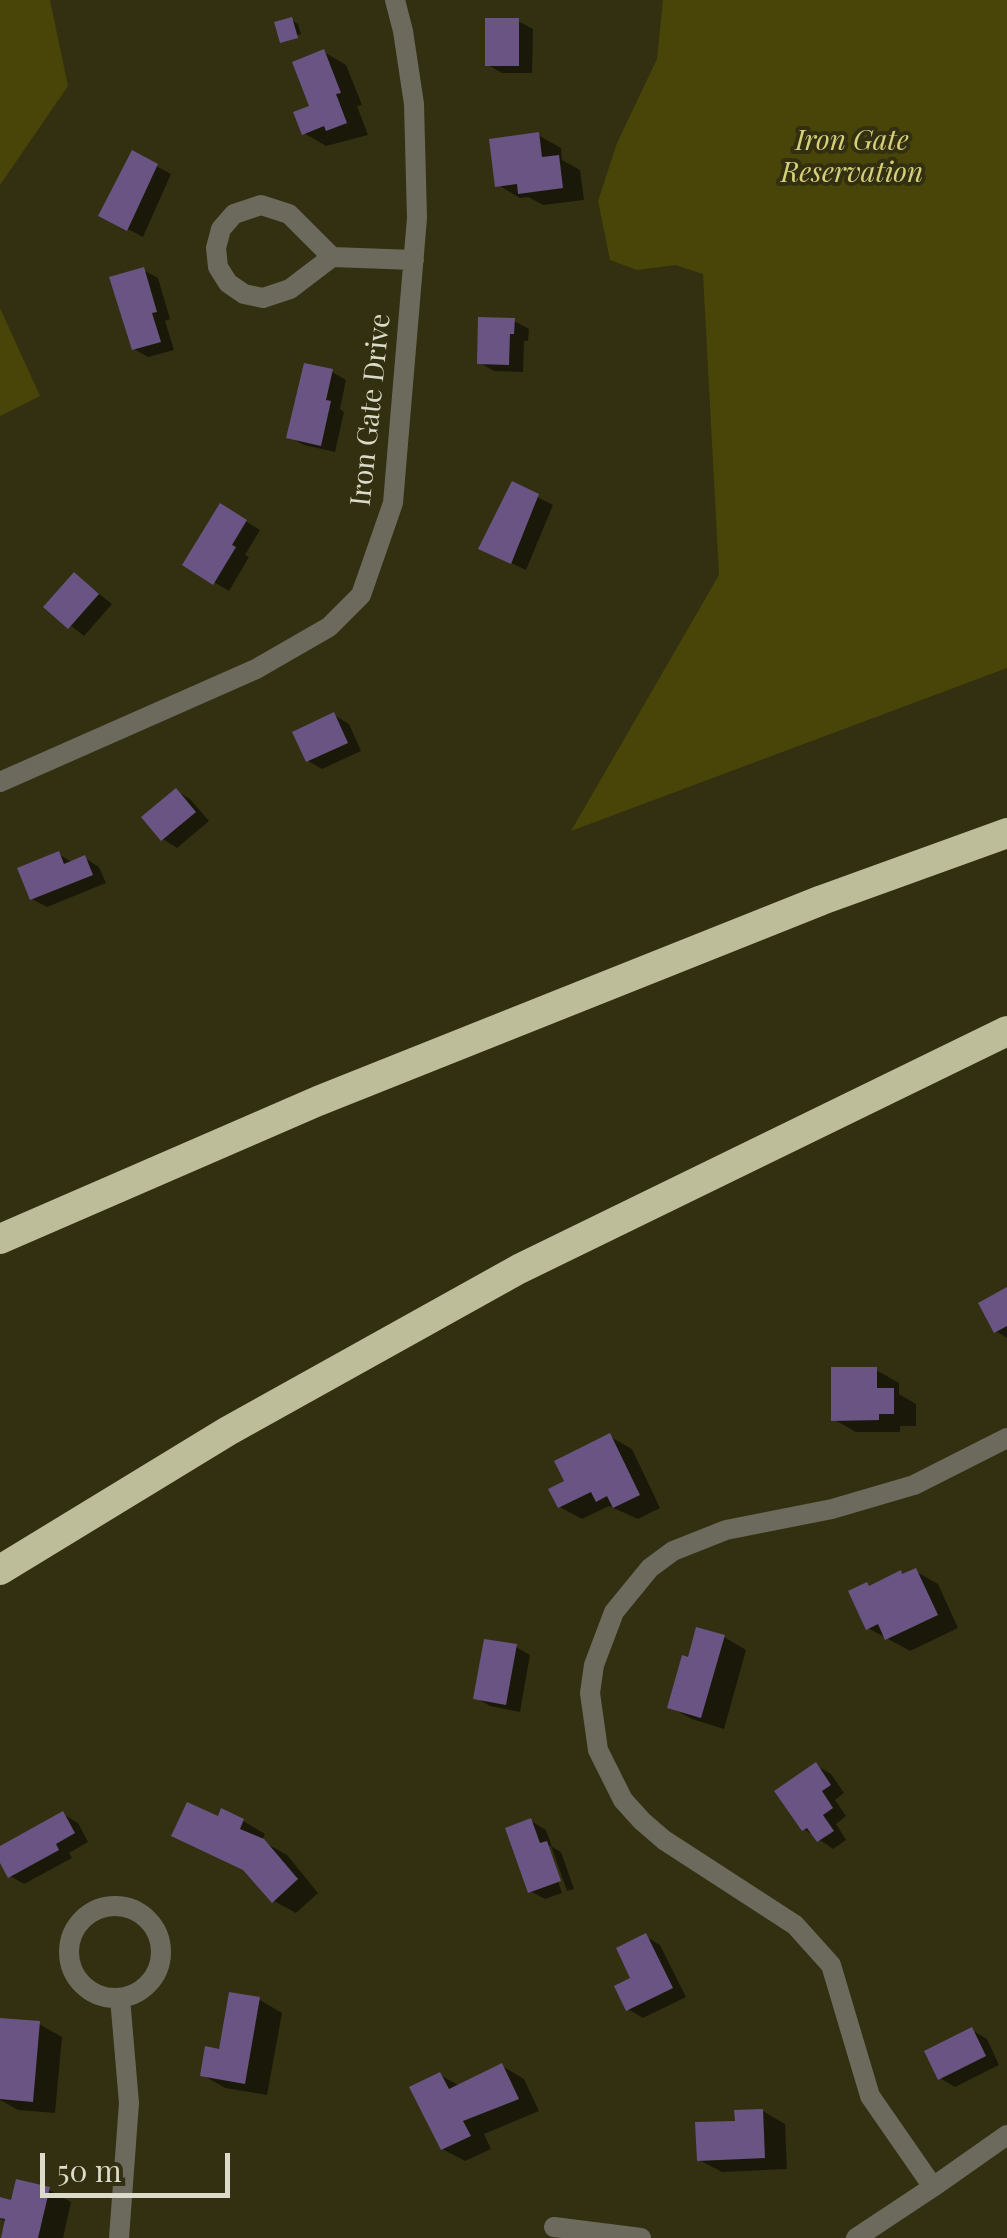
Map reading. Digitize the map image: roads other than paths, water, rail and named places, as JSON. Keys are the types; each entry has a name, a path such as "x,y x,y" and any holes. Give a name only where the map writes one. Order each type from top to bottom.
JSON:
{"highway":[{"path":"0,1239 318,1101 804,907 1007,833"},
{"path":"0,1570 228,1431 520,1269 1007,1032"}],"street":[{"name":"Iron Gate Drive","path":"0,782 256,669 328,627 362,595 393,503 418,218 414,104 395,0"},
{"path":"332,257 288,214 271,206 252,207 234,214 222,229 216,248 218,266 228,284 253,297 282,294 332,257 414,260"},
{"path":"933,2187 870,2096 831,1965 796,1926 642,1822 624,1800 603,1762 592,1722 590,1693 598,1651 614,1612 650,1568 673,1551 726,1530 832,1510 914,1484 1007,1438"},
{"path":"123,1906 140,1913 154,1927 161,1944 160,1963 152,1980 138,1993 120,1998 101,1996 84,1986 70,1961 70,1941 79,1924 104,1908 123,1906"},
{"path":"119,2238 129,2103 120,1998"},
{"path":"856,2238 1007,2135"},
{"path":"554,2227 641,2238"}],"park label":[{"name":"Iron Gate Reservation","path":"852,157"}]}
